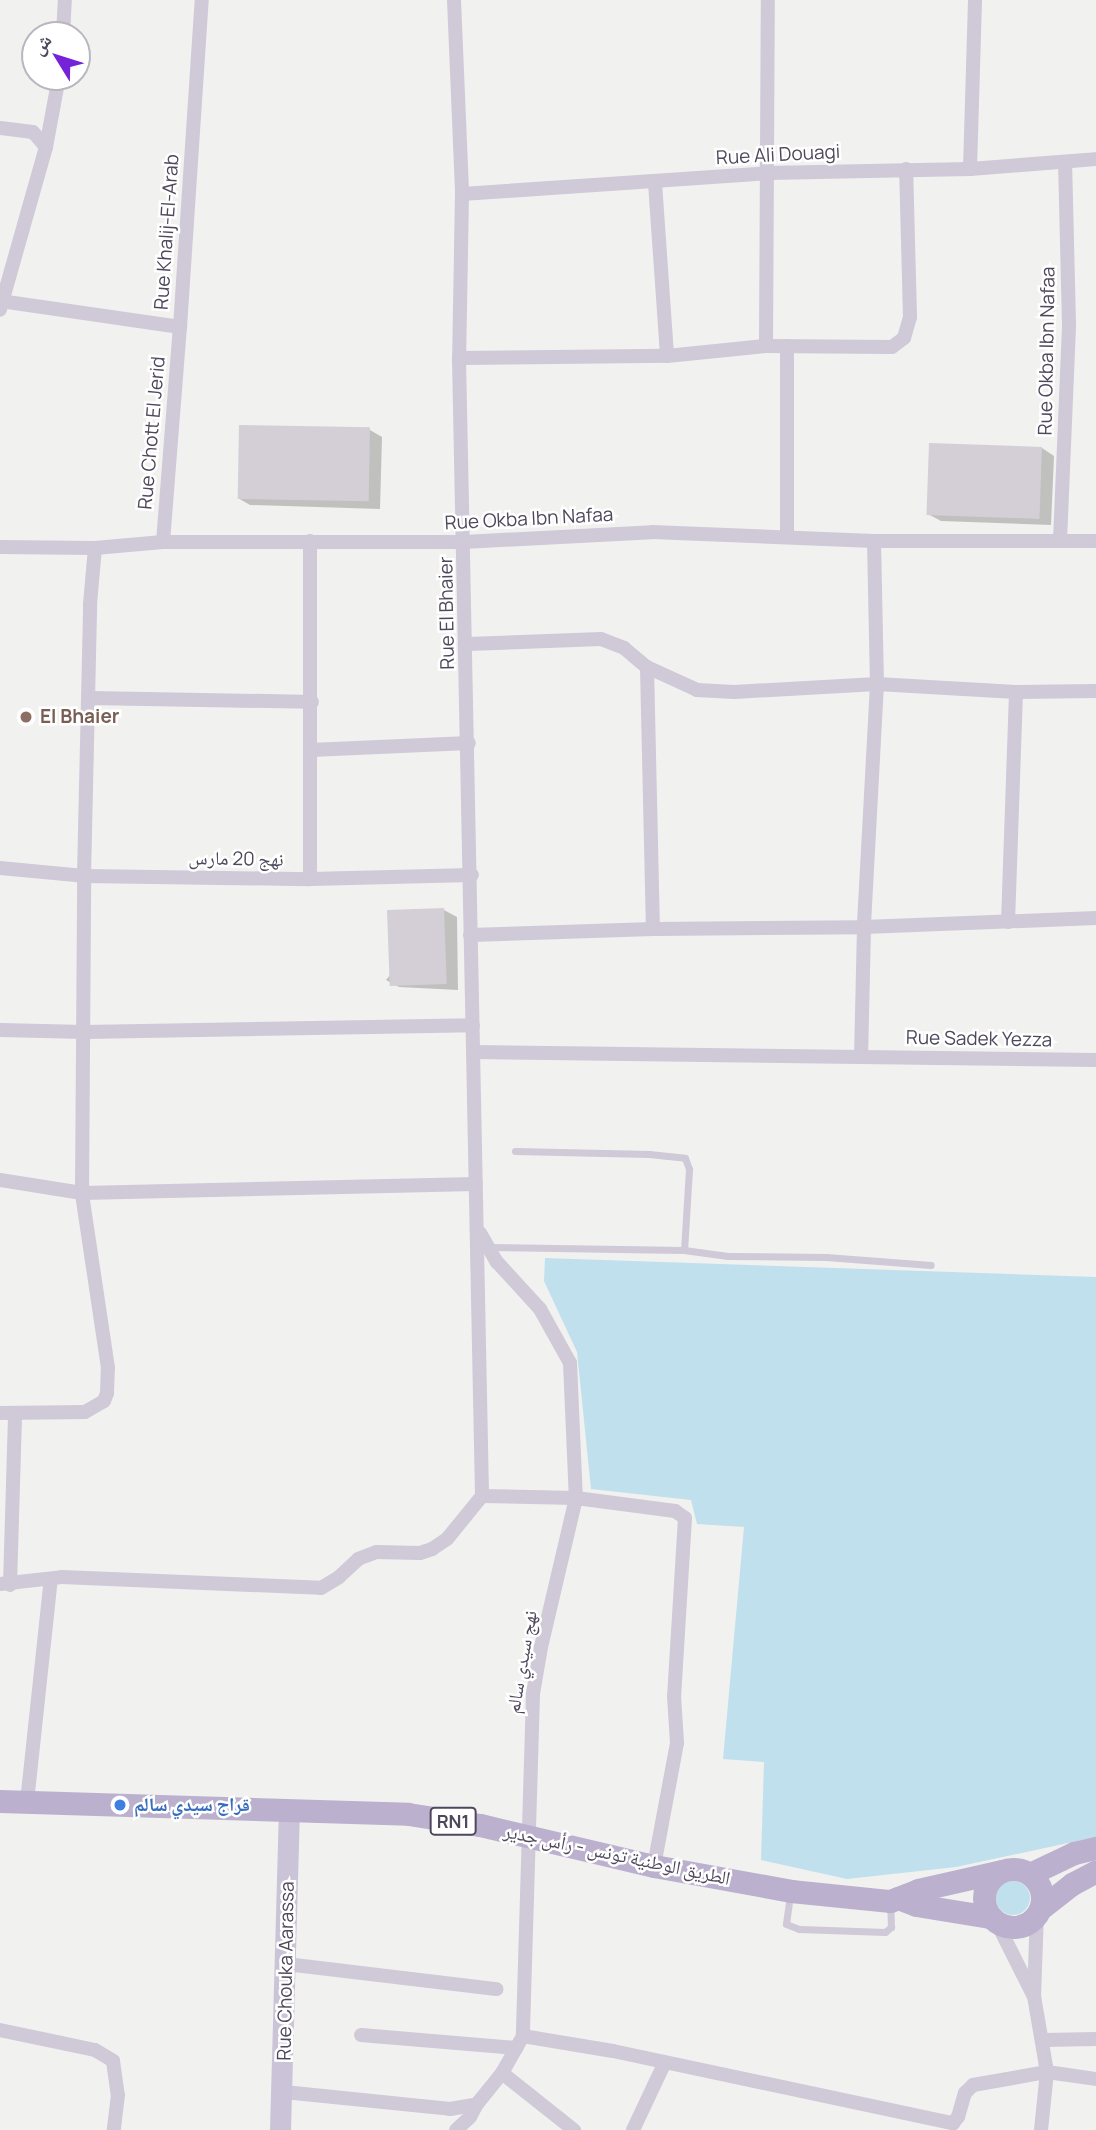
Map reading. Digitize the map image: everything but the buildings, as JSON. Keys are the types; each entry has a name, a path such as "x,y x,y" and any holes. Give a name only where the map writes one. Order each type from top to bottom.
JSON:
{"main road":[{"name":"الطريق الوطنية تونس - رأس جدير","path":"0,1801 408,1814 530,1836 654,1866 791,1891 894,1900 994,1919"},
{"name":"Rue Chouka Aarassa","path":"281,2130 289,1812"},
{"path":"1039,1912 1041,1890 1030,1874 1074,1853 1096,1848"},
{"name":"RN1","path":"1002,1871 1011,1869 1030,1874"},
{"name":"الطريق الوطنية تونس - رأس جدير","path":"894,1900 919,1890 1002,1871"},
{"path":"994,1919 985,1900 985,1891 989,1883 1002,1871"},
{"name":"RN1","path":"994,1919 1014,1927 1031,1921 1072,1884 1096,1871"}],"street":[{"path":"64,21 65,0"},
{"name":"Rue Khalij-El-Arab","path":"1,304 180,327 202,0"},
{"name":"Rue El Bhaier","path":"454,0 461,194 460,358 482,1496"},
{"path":"766,346 768,0"},
{"path":"970,169 975,0"},
{"path":"1,304 46,147 56,91"},
{"path":"0,128 33,132 46,147"},
{"name":"Rue Ali Douagi","path":"461,194 656,183 768,173 970,169 1096,159"},
{"name":"Rue Okba Ibn Nafaa","path":"1060,541 1069,324 1065,162"},
{"path":"460,358 667,355 766,346 869,349 892,347 904,338 910,317 906,169"},
{"path":"656,183 667,355"},
{"name":"Rue Chott El Jerid","path":"163,542 180,327"},
{"path":"787,537 788,346"},
{"name":"Rue Okba Ibn Nafaa","path":"0,547 95,548 163,542 464,542 652,532 874,541 1096,541"},
{"path":"310,541 310,879"},
{"path":"861,1057 864,927 877,684 874,541"},
{"path":"0,1413 85,1412 104,1401 107,1393 108,1368 82,1193 84,876 90,604 95,548"},
{"path":"467,644 601,639 624,648 647,667 697,690 734,692 877,684 1016,692 1096,691"},
{"path":"647,667 653,929"},
{"path":"1009,922 1016,692"},
{"path":"90,698 312,702"},
{"path":"312,750 469,743"},
{"name":"نهج 20 مارس","path":"0,868 84,876 310,879 472,875"},
{"path":"470,935 653,929 864,927 1096,918"},
{"path":"0,1030 85,1032 473,1025"},
{"name":"Rue Sadek Yezza","path":"473,1052 1096,1060"},
{"path":"0,1180 82,1193 476,1184"},
{"name":"نهج سيدي سالم","path":"477,1225 486,1247 540,1309 570,1363 576,1498 541,1647 533,1694 529,1754 530,1836 520,2042"},
{"path":"15,1413 5,1585 51,1579 321,1588 339,1577 358,1559 376,1552 420,1553 432,1549 447,1539 482,1496 576,1498 681,1513 686,1522 674,1696 677,1742 654,1866"},
{"path":"27,1802 51,1579"},
{"path":"1034,1996 1039,1912"},
{"path":"994,1919 1034,1996 1044,2040 1047,2072 1041,2130"},
{"path":"286,1964 497,1989"},
{"path":"0,2030 95,2050 113,2061 118,2095 114,2130"},
{"path":"361,2035 520,2042 613,2051 664,2064 953,2123 958,2117 965,2093 973,2085 1047,2072 1096,2079"},
{"path":"1044,2040 1096,2039"},
{"path":"456,2130 470,2117 502,2073 520,2042"},
{"path":"633,2130 664,2064"},
{"path":"502,2073 574,2130"},
{"path":"284,2092 450,2109 477,2104"}],"lane":[{"path":"515,1151 649,1154 685,1158 689,1169 684,1250"},
{"path":"486,1247 684,1250 728,1256 826,1257 932,1265"},
{"path":"791,1891 786,1924 799,1929 885,1932 891,1927 894,1900"}],"shaded area":[{"path":"545,1258 1096,1277 1096,1837 956,1867 847,1879 761,1860 764,1762 723,1759 744,1527 697,1524 691,1500 591,1489 577,1352 544,1281"},
{"path":"1013,1881 1025,1886 1030,1898 1025,1910 1013,1915 1001,1910 996,1898 1001,1886"}],"place":[{"name":"El Bhaier","path":"26,717"},
{"name":"قراج سيدي سالم","path":"120,1805"}]}
